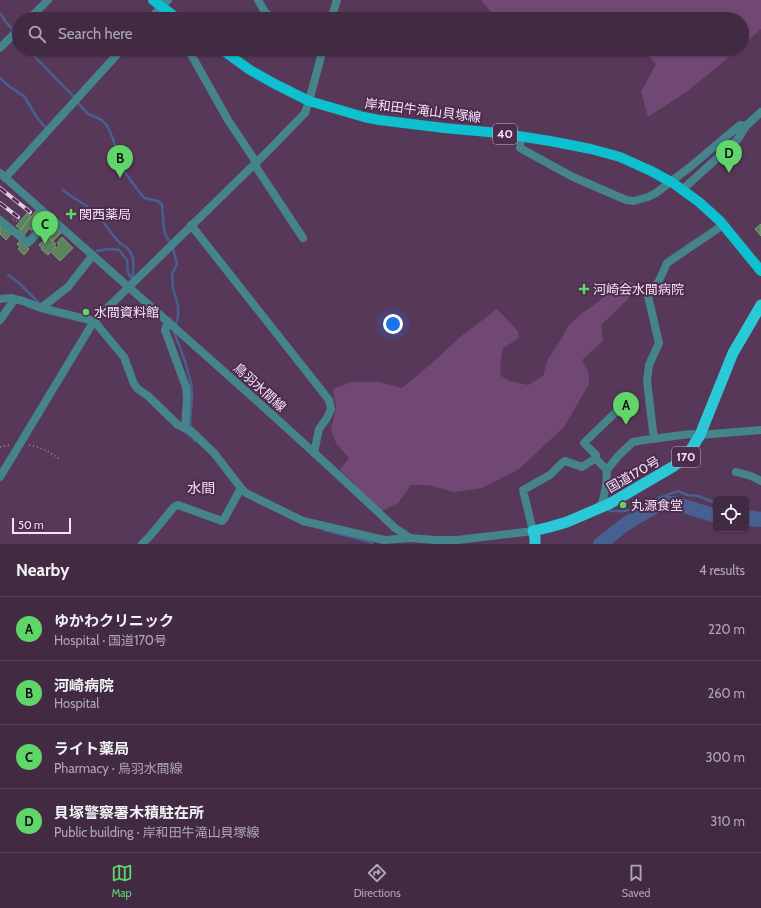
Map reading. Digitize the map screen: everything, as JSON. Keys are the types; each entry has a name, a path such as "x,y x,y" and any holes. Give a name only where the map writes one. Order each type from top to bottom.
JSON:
{"highway":[{"name":"国道170号","path":"534,537 550,527 599,509 682,461 687,456 700,435 733,354 761,305"}],"main road":[{"path":"153,0 165,4 172,12"},
{"name":"岸和田牛滝山貝塚線","path":"231,56 250,70 275,84 310,100 364,117 444,128 499,133 570,144 620,157 673,183 703,205 723,225 761,272"}],"street":[{"path":"36,12 48,0"},
{"path":"258,0 265,12"},
{"path":"334,12 337,0"},
{"path":"157,12 165,4"},
{"path":"0,48 12,36"},
{"path":"3,175 115,56"},
{"path":"192,56 228,120 303,238"},
{"path":"0,476 94,321 305,113 310,100 321,56"},
{"path":"682,190 737,140 746,126 761,112"},
{"path":"520,137 520,148 572,176 626,200 634,201 656,193 740,125 746,126"},
{"name":"鳥羽水間線","path":"3,175 314,452 395,528 410,538"},
{"path":"0,220 28,243 50,218"},
{"path":"191,225 329,400 331,409 327,418 318,428 314,452"},
{"path":"654,439 647,381 649,365 659,343 648,296 660,281 667,263 723,225"},
{"path":"41,308 68,287 93,255"},
{"path":"0,299 11,298 24,301 41,308 94,321 124,357 134,384 138,389 148,396 178,425 190,430 214,453 241,488 257,498 303,521 384,540 410,538 457,540 534,537 523,490 550,475 565,461 582,467 591,461 596,460"},
{"path":"0,320 15,299"},
{"path":"168,321 165,330 186,387 187,398 185,428"},
{"path":"607,470 596,460 596,455 584,443 625,403"},
{"path":"599,509 603,500 606,486 607,470 618,456 633,442 690,434 700,435 761,430"},
{"path":"736,472 751,476 761,481"},
{"path":"142,544 174,507 178,505 222,521 241,488"}],"path":[{"path":"0,447 21,443 38,446 49,451 60,460"}],"shaded area":[{"path":"481,0 761,0 761,29 749,40 749,12 491,12"},
{"path":"649,56 730,56 689,90 648,117 641,92 656,64"},
{"path":"623,280 633,283 630,297 601,325 603,341 582,360 589,374 589,384 564,427 519,469 482,488 454,492 428,485 411,485 398,503 381,511 340,470 349,458 336,443 331,430 336,407 333,389 350,382 379,382 402,388 460,337 497,309 518,331 519,338 503,348 500,364 501,376 510,381 528,385 543,376 548,359 568,326"}],"building":[{"path":"36,211 43,217 41,220 37,218 34,222 37,225 32,231 29,228 24,235 19,231"},
{"path":"27,213 31,216 21,230 16,226"},
{"path":"761,224 761,236 755,229"},
{"path":"0,225 11,234 6,240 0,234"},
{"path":"56,228 61,233 53,241 48,236"},
{"path":"48,237 56,244 54,245 56,247 48,255 39,245"},
{"path":"62,237 73,248 60,261 52,253 59,245 57,243"},
{"path":"20,241 29,249 24,255 18,249 20,247 17,244"}],"waterway":[{"path":"0,13 12,29"},
{"path":"35,56 74,97"},
{"path":"0,78 24,96 38,119 46,128"},
{"path":"78,103 88,114 100,119 107,125 113,139 120,166 144,198 158,201 162,205 164,230 169,241"},
{"path":"63,190 97,215 115,238 128,249 133,259 132,279"},
{"path":"97,251 109,249 119,250 127,260 128,273 131,278"},
{"path":"173,249 177,264 172,274 173,288 178,306 178,317 176,324"},
{"path":"8,275 18,282 40,304"},
{"path":"174,332 185,361 191,383 192,396 190,426"},
{"path":"182,430 190,436"},
{"path":"190,435 195,441 196,440"},
{"path":"609,511 635,509 678,491 713,502"},
{"path":"600,544 627,523 662,503 674,503 713,515"},
{"path":"749,511 761,513"},
{"path":"749,519 761,520"},
{"path":"324,530 372,543"}],"railway":[{"path":"0,188 30,212"},
{"path":"0,203 18,217"}],"place":[{"name":"貝塚警察署木積駐在所","path":"729,173"},
{"name":"河崎病院","path":"120,178"},
{"name":"関西薬局","path":"71,214"},
{"name":"ライト薬局","path":"45,244"},
{"name":"河崎会水間病院","path":"584,289"},
{"name":"水間資料館","path":"86,312"},
{"name":"ゆかわクリニック","path":"626,425"},
{"name":"丸源食堂","path":"623,505"}],"district":[{"name":"水間","path":"201,488"}]}
